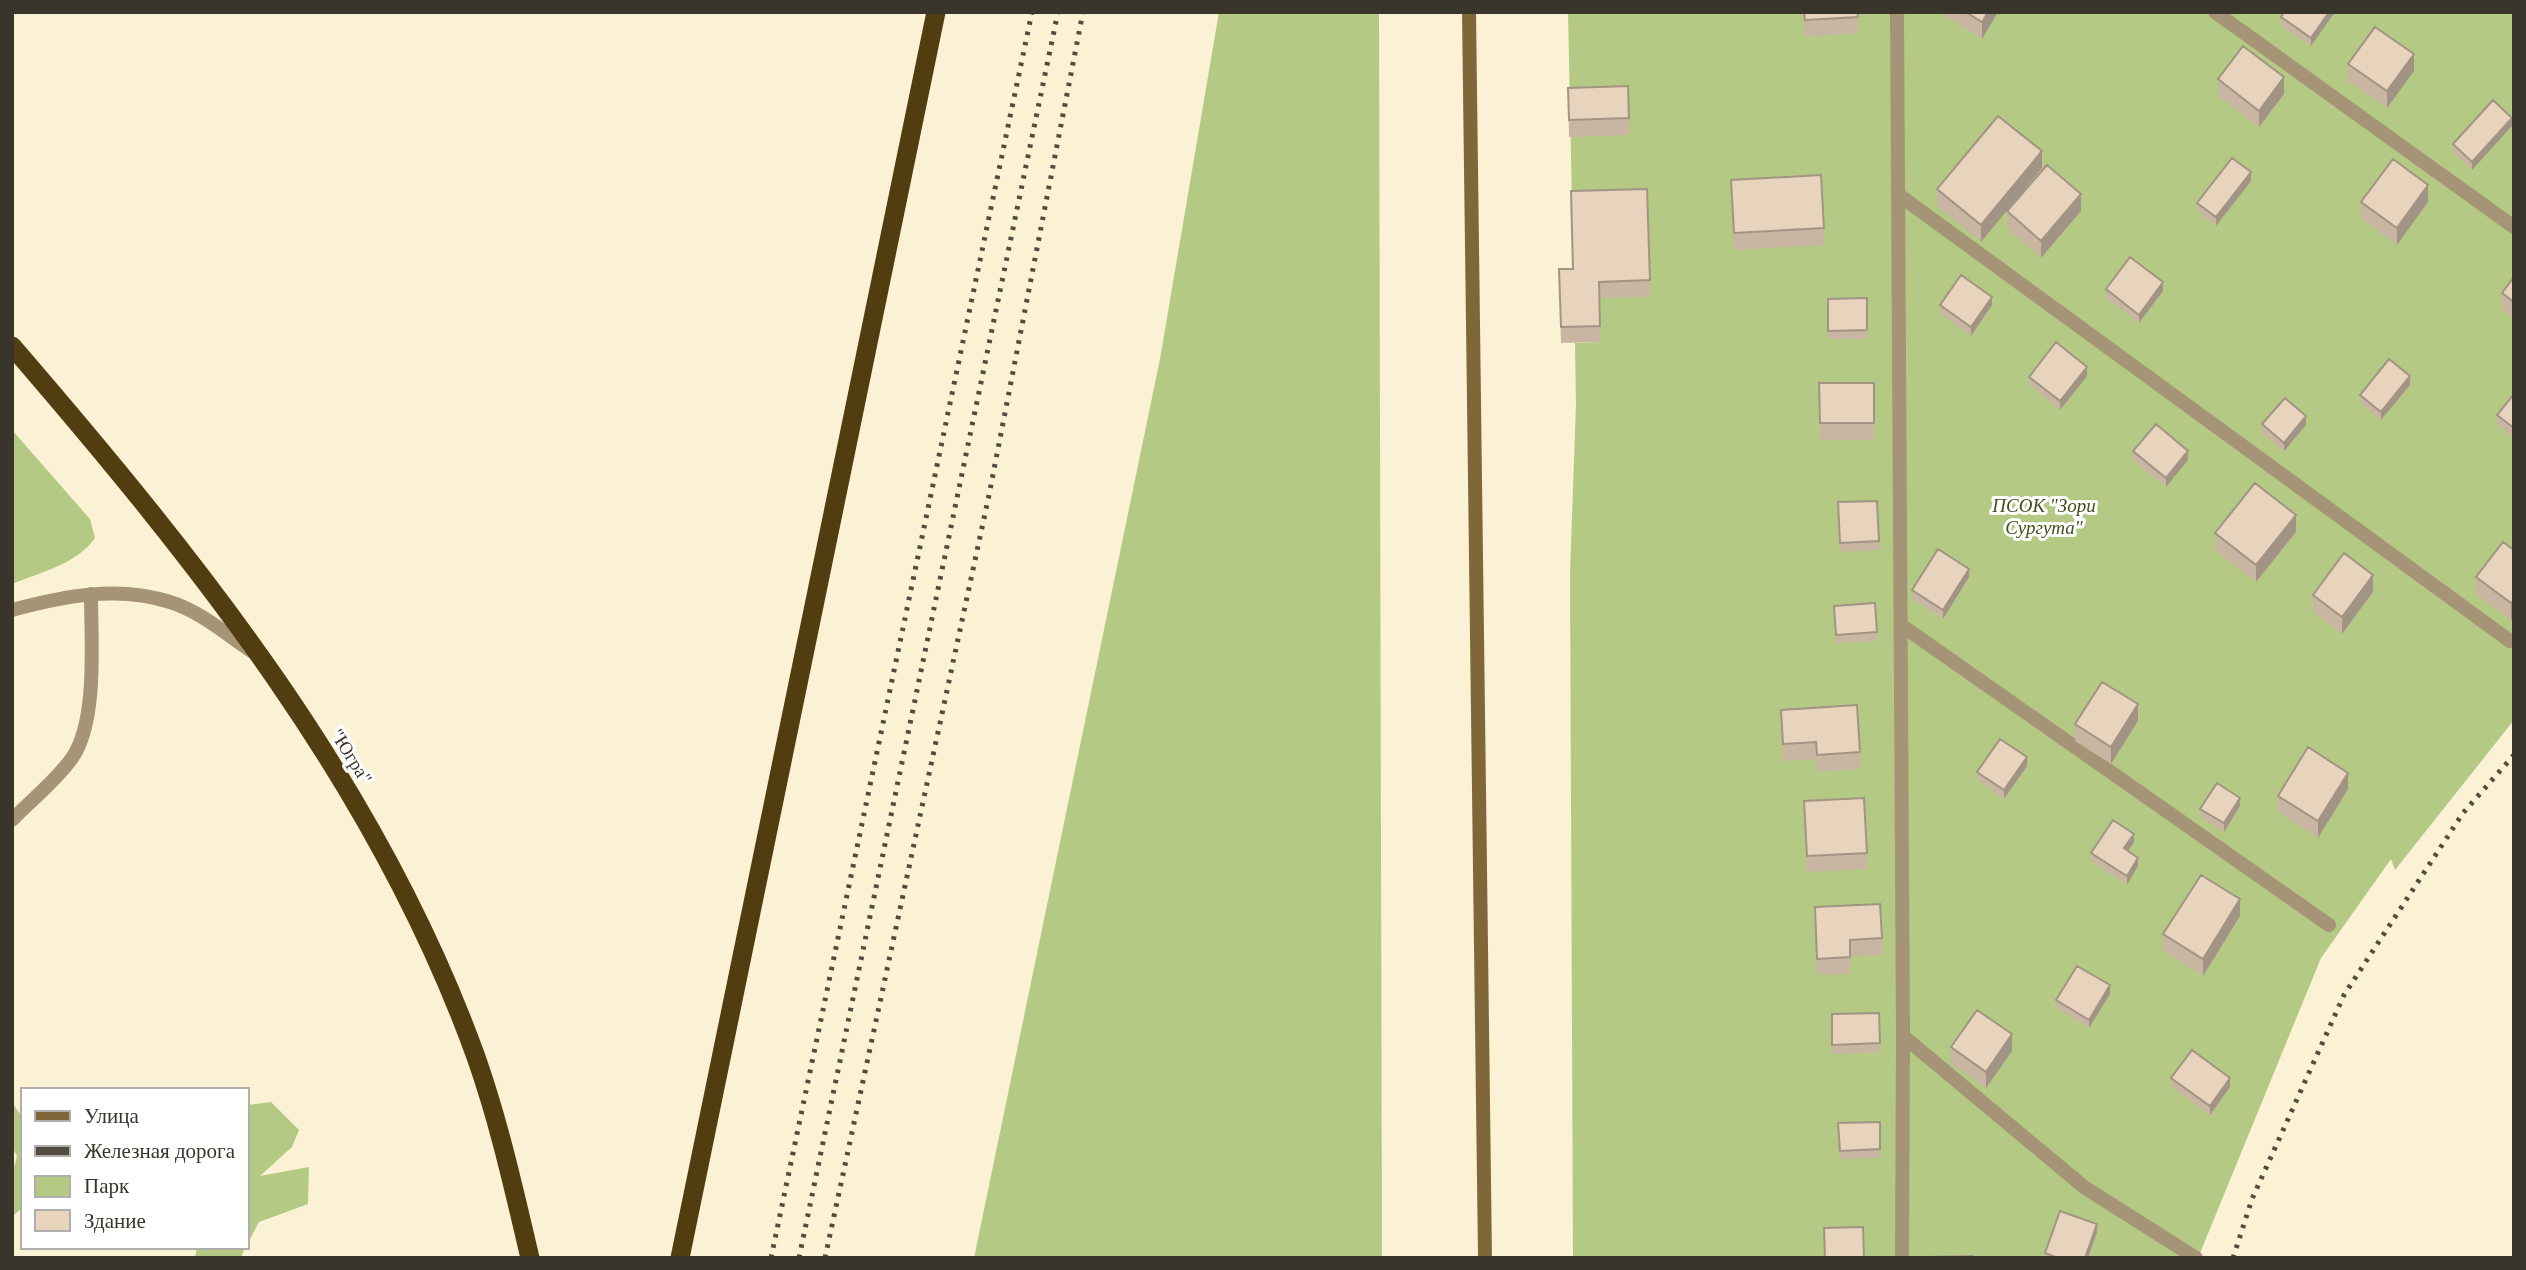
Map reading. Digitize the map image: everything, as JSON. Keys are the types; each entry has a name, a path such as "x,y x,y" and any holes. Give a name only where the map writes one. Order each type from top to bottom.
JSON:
{"highway":[{"path":"680,1258 936,12"},
{"name":"\"Югра\"","path":"12,346 185,552 265,661 340,777 396,875 442,973 483,1082 509,1165 530,1258"}],"main road":[{"path":"1469,12 1485,1258"}],"street":[{"path":"1898,12 1902,1258"},
{"path":"2214,12 2514,227"},
{"path":"1899,194 2510,641"},
{"path":"12,820 72,757 85,728 91,679 91,594"},
{"path":"12,610 59,597 91,594 130,594 171,602 198,615 265,661"},
{"path":"1901,625 2329,925"},
{"path":"1903,1036 2084,1187 2196,1258"}],"green space":[{"path":"1219,12 1379,12 1382,1258 974,1258 1160,359"},
{"name":"ПСОК \"Зори Сургута\"","path":"1568,12 2514,12 2514,720 2395,870 2391,859 2321,958 2198,1258 1573,1258 1570,573 1576,404 1575,343 1600,342 1574,299"},
{"path":"12,430 90,519 95,538 68,561 12,584"},
{"path":"271,1102 299,1130 292,1147 260,1176 309,1167 308,1204 259,1222 248,1243 248,1105"},
{"path":"13,1104 21,1115 21,1209 12,1217 12,1175 17,1156 12,1147"},
{"path":"197,1249 244,1249 241,1258 195,1258"}],"building":[{"path":"1804,12 1857,12 1858,17 1805,20"},
{"path":"1966,12 1988,12 1982,22"},
{"path":"2284,12 2329,12 2311,38 2281,17"},
{"path":"2375,27 2414,54 2387,91 2348,64"},
{"path":"2243,46 2284,77 2259,111 2218,79"},
{"path":"1628,86 1629,118 1569,120 1568,88"},
{"path":"2493,100 2512,118 2472,162 2453,144"},
{"path":"1998,116 2042,151 1981,225 1937,189"},
{"path":"2232,158 2251,172 2216,217 2197,203"},
{"path":"2393,159 2428,185 2397,228 2361,202"},
{"path":"2047,165 2081,194 2041,241 2007,211"},
{"path":"1821,175 1824,228 1734,233 1731,180"},
{"path":"1647,189 1650,280 1599,282 1600,326 1561,327 1559,269 1573,269 1571,191"},
{"path":"2130,257 2163,282 2139,315 2106,289"},
{"path":"1961,275 1992,297 1971,327 1940,305"},
{"path":"2514,277 2514,302 2502,293"},
{"path":"1867,298 1867,330 1828,331 1828,299"},
{"path":"2056,342 2087,367 2060,401 2029,377"},
{"path":"2389,359 2410,376 2381,412 2360,395"},
{"path":"1819,383 1874,383 1874,423 1820,423"},
{"path":"2514,394 2514,428 2497,415"},
{"path":"2285,398 2306,416 2284,443 2262,424"},
{"path":"2156,424 2188,451 2166,478 2133,451"},
{"path":"2255,483 2296,515 2256,565 2215,533"},
{"path":"1877,501 1879,541 1840,543 1838,502"},
{"path":"2503,542 2514,550 2514,599 2511,603 2476,577"},
{"path":"1938,549 1969,569 1943,610 1912,590"},
{"path":"2344,553 2373,575 2342,617 2313,595"},
{"path":"1875,603 1877,632 1836,635 1834,606"},
{"path":"2102,682 2138,704 2111,747 2075,724"},
{"path":"1857,705 1860,752 1817,755 1816,742 1783,744 1781,710"},
{"path":"2000,739 2027,757 2004,790 1977,772"},
{"path":"2308,747 2348,773 2318,821 2278,796"},
{"path":"2217,783 2240,798 2224,823 2200,809"},
{"path":"1864,798 1867,853 1807,856 1804,801"},
{"path":"2113,820 2134,834 2124,848 2138,858 2127,876 2091,853"},
{"path":"2201,875 2240,899 2203,959 2163,934"},
{"path":"1880,904 1882,938 1850,940 1850,957 1817,959 1815,907"},
{"path":"2077,966 2110,985 2089,1020 2056,1000"},
{"path":"1977,1010 2012,1034 1986,1072 1951,1047"},
{"path":"1879,1013 1880,1043 1832,1045 1832,1014"},
{"path":"2192,1050 2230,1078 2210,1106 2171,1078"},
{"path":"1880,1122 1880,1149 1840,1151 1838,1123"},
{"path":"2060,1211 2097,1224 2085,1258 2058,1258 2045,1253"},
{"path":"1863,1227 1864,1257 1825,1258 1824,1228"},
{"path":"1926,1257 1973,1258 1926,1258"}],"railway":[{"path":"771,1258 1032,12"},
{"path":"799,1258 1058,12"},
{"path":"825,1258 989,495 1083,12"},
{"path":"2233,1258 2252,1199 2344,995 2463,813 2514,755"}]}
